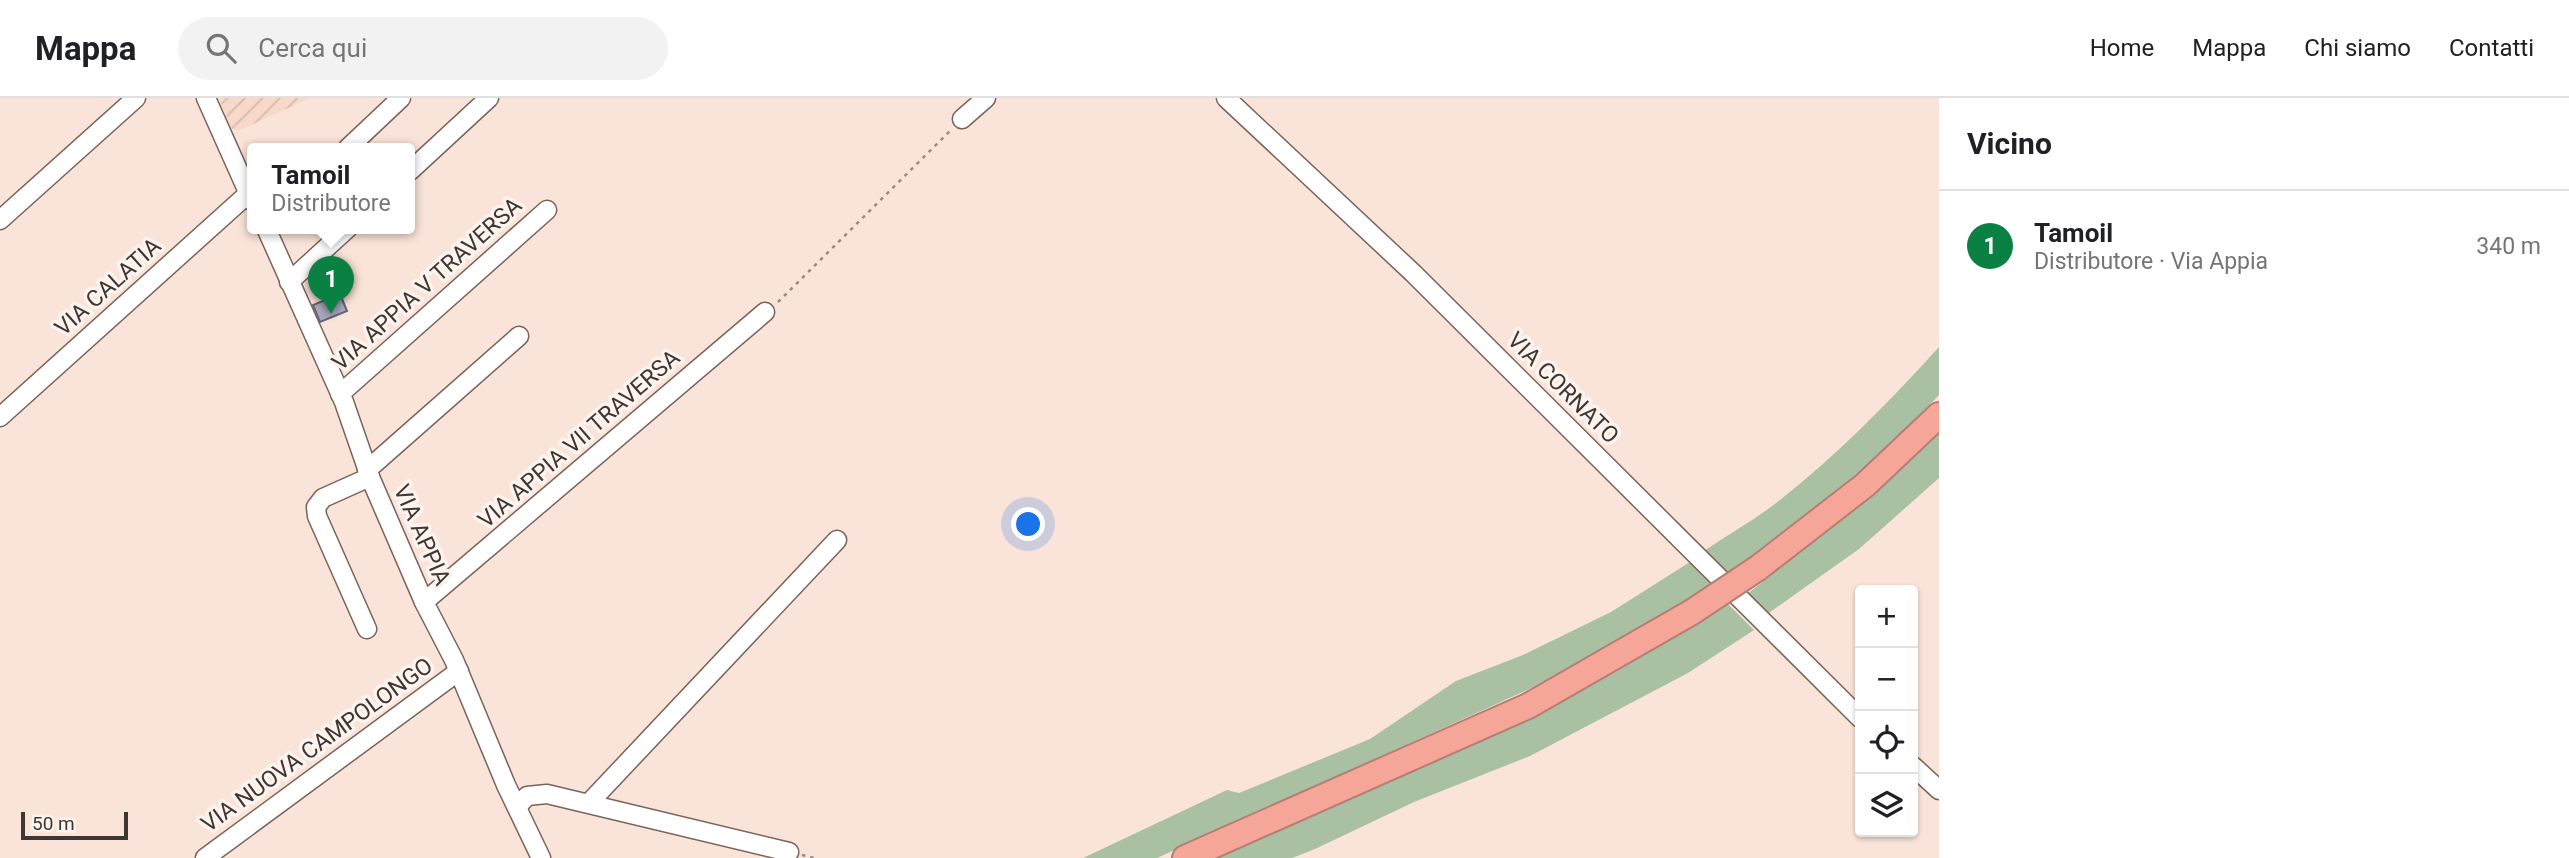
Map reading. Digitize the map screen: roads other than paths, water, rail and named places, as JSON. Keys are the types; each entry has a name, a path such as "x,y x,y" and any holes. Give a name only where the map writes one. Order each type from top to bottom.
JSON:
{"highway":[{"path":"1185,858 1528,706 1692,612 1758,568 1865,485 1939,415"}],"street":[{"path":"0,220 136,98"},
{"path":"206,98 247,190"},
{"path":"353,143 401,98"},
{"path":"415,166 489,98"},
{"path":"962,119 986,98"},
{"name":"VIA CORNATO","path":"1226,98 1413,273 1855,713"},
{"name":"VIA CALATIA","path":"0,417 247,200"},
{"name":"VIA APPIA V TRAVERSA","path":"340,394 547,210"},
{"name":"VIA APPIA","path":"268,234 340,394 369,474 424,602 459,671 541,858"},
{"path":"289,282 341,234"},
{"name":"VIA APPIA VII TRAVERSA","path":"424,602 765,312"},
{"path":"367,629 317,516 316,507 323,498 369,474 519,336"},
{"path":"589,803 836,540"},
{"name":"VIA NUOVA CAMPOLONGO","path":"205,858 459,671"},
{"path":"1918,771 1939,790"},
{"path":"517,807 527,796 547,794 789,852"}],"place":[{"name":"Tamoil","path":"331,314"}]}
